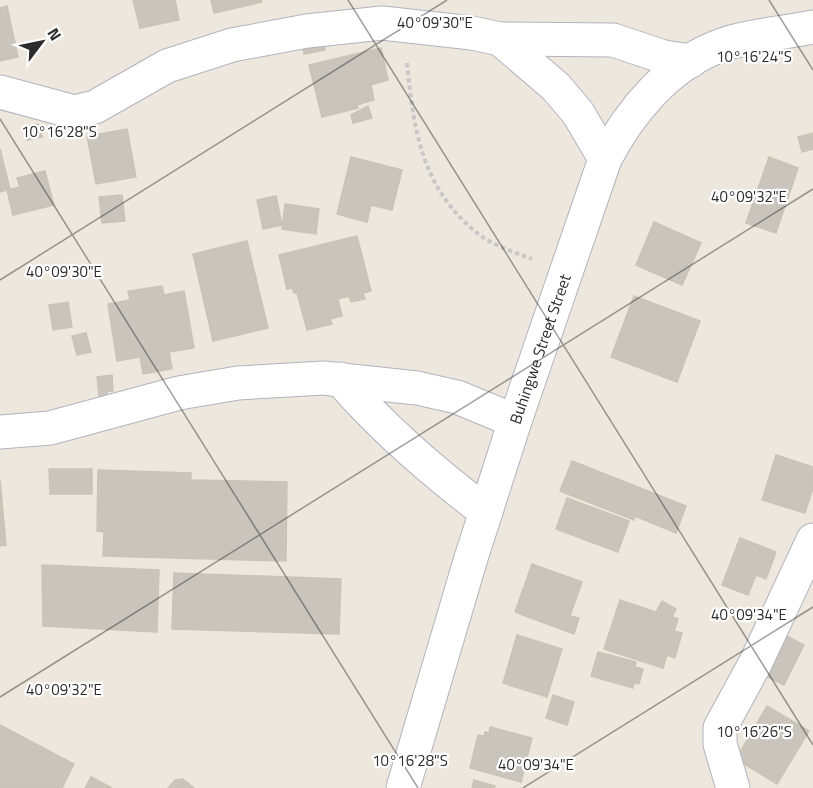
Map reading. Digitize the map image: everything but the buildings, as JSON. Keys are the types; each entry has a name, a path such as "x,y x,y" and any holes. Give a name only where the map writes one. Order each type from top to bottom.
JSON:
{"street":[{"path":"0,92 74,112 95,107 167,66 232,45 308,31 382,23 472,33 500,39 613,40 664,57 691,61"},
{"name":"Buhingwe Street Street","path":"403,788 515,421 605,159 621,129 648,95 691,61 722,45 813,27"},
{"path":"500,39 556,87 578,113 605,159"},
{"path":"0,432 50,428 179,393 238,383 323,378 417,388 458,397 515,421"},
{"path":"340,379 402,444 486,512"},
{"path":"733,788 720,744 720,728 756,662 813,540"}],"path":[{"path":"400,25 418,144 431,176 451,207 479,234 509,250 536,261 568,266"}]}
